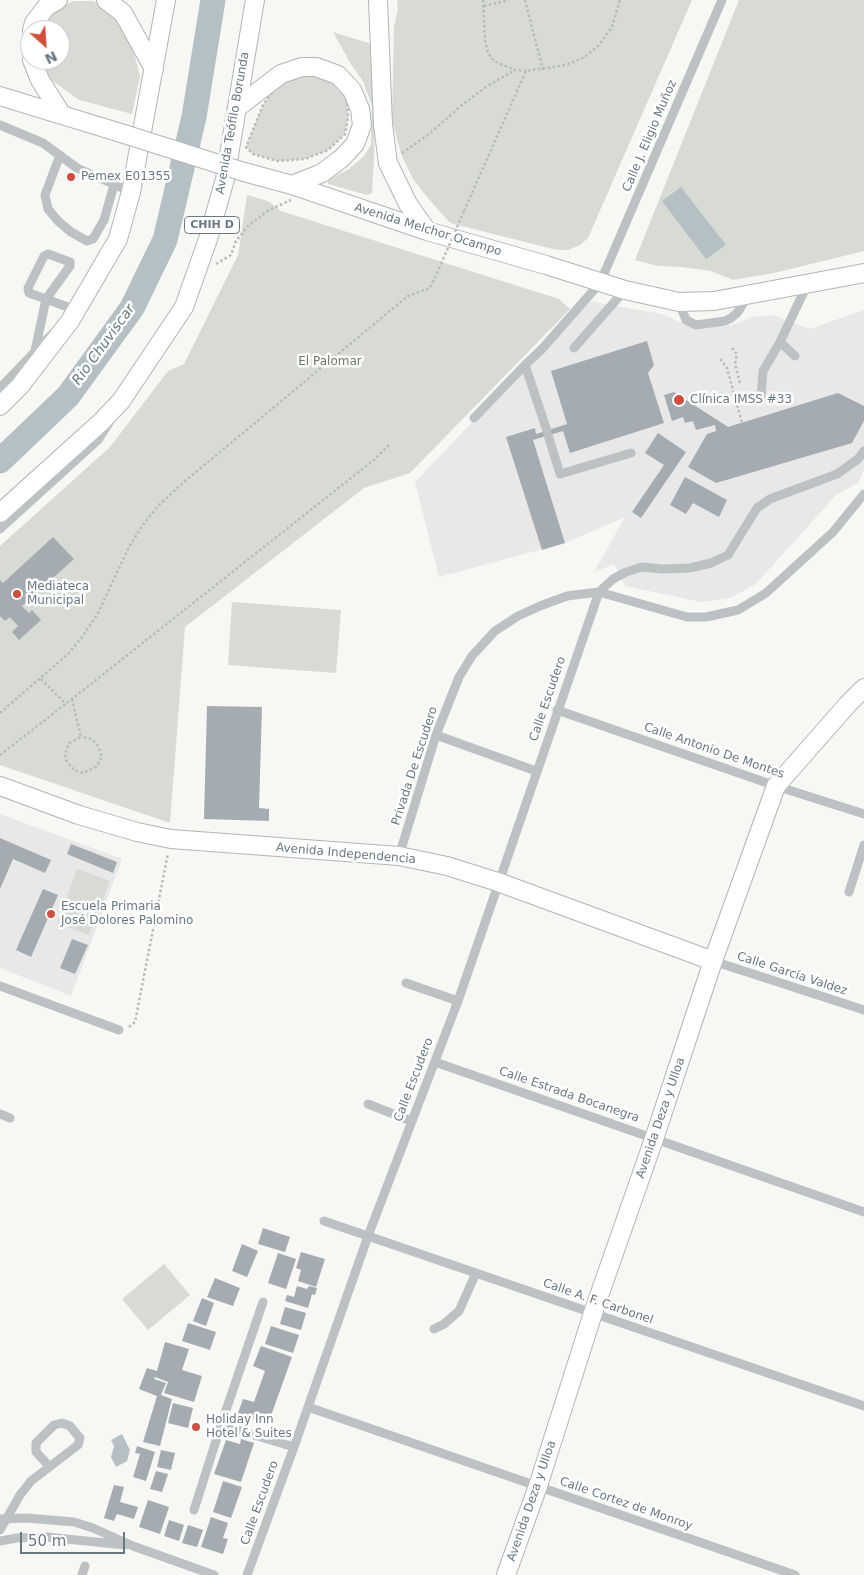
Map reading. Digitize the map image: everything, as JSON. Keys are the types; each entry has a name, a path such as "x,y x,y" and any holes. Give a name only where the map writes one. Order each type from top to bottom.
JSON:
{"main road":[{"path":"36,20 46,7 58,0"},
{"path":"106,0 123,13 154,69"},
{"path":"0,406 20,386 73,316 118,239 130,192 166,0"},
{"name":"Avenida Teófilo Borunda","path":"0,513 31,487 121,401 184,307 208,240 225,179 255,0"},
{"path":"378,0 383,125 388,163 408,204 427,231"},
{"path":"238,107 281,74 302,67 316,66 338,75 352,90 360,110 362,125 355,144 342,158 322,173 292,185"},
{"path":"36,70 40,80 62,115"},
{"name":"Avenida Melchor Ocampo","path":"0,96 244,172 292,185 427,231 546,265 624,290 679,302 714,301 864,273"},
{"name":"Avenida Deza y Ulloa","path":"506,1575 538,1486 593,1313 654,1139 713,961 776,786 864,688"},
{"name":"Avenida Independencia","path":"0,786 79,815 137,832 171,839 399,856 447,866 498,882 713,961"}],"street":[{"name":"Calle J. Eligio Muñoz","path":"474,418 542,349 600,283 722,0"},
{"path":"0,125 43,143 77,168 130,192"},
{"path":"60,155 45,195 48,209 58,221 87,241 93,239 104,220 114,185"},
{"path":"0,388 35,351 48,336 73,316 46,299 29,293 28,288 44,256 50,254 70,262 70,266 46,299 35,351"},
{"path":"761,397 763,371 780,342 807,285"},
{"path":"574,348 624,290"},
{"path":"780,342 795,356"},
{"path":"525,366 560,474 631,453"},
{"name":"Avenida Teófilo Borunda","path":"0,529 98,440 121,401"},
{"path":"599,592 613,579 642,567 662,569 690,568 711,564 728,555 757,508 770,499 837,474 858,459 864,451"},
{"path":"599,592 687,617 706,617 738,610 766,593 833,532 864,494"},
{"name":"Calle Escudero","path":"247,1575 368,1236 458,1001 599,592"},
{"name":"Privada De Escudero","path":"399,856 436,735 459,678 472,656 495,631 518,616 567,596 599,592"},
{"name":"Calle Antonio De Montes","path":"557,710 776,786 864,814"},
{"path":"436,735 536,771"},
{"path":"849,892 864,845"},
{"name":"Calle García Valdez","path":"713,961 864,1010"},
{"path":"406,983 458,1001"},
{"path":"0,986 119,1030"},
{"name":"Calle Estrada Bocanegra","path":"435,1062 864,1212"},
{"path":"368,1104 412,1121"},
{"path":"0,1114 10,1118"},
{"name":"Calle A. F. Carbonel","path":"324,1221 864,1406"},
{"path":"434,1329 444,1324 459,1311 476,1273"},
{"path":"194,1510 263,1302"},
{"name":"Calle Cortez de Monroy","path":"308,1407 794,1575"},
{"path":"0,1530 3,1519 25,1488 49,1466 78,1445 80,1438 70,1426 62,1423 54,1425 36,1443 36,1452 49,1466"},
{"path":"221,1425 294,1447"},
{"path":"3,1519 48,1519 74,1522 93,1528 132,1546 214,1575"},
{"path":"0,1541 17,1538 47,1537 132,1546"}],"path":[{"path":"483,0 485,40 488,53 494,61 516,70 526,71 543,70 566,65 585,57 599,45 612,28 620,0"},
{"path":"484,6 509,0"},
{"path":"525,0 543,70"},
{"path":"401,154 429,134 486,86 516,70"},
{"path":"0,713 68,654 82,637 97,615 129,547 142,526 159,505 185,481 408,296 430,288 526,71"},
{"path":"308,74 328,78 341,85 347,98 348,117 345,134 328,150 305,158 277,161 253,154 246,147 263,105 276,87 292,78 308,74"},
{"path":"196,273 230,256 236,241 249,225 269,210 310,192"},
{"path":"732,348 737,354 735,364 740,383"},
{"path":"720,359 727,368 742,423"},
{"path":"0,755 374,459 389,445"},
{"path":"41,678 66,704"},
{"path":"72,699 81,737"},
{"path":"81,737 94,741 102,757 96,767 83,773 70,766 65,754 69,743 81,737"},
{"path":"119,1030 127,1029 135,1022 171,839"}],"shaded area":[{"path":"681,187 726,245 706,259 662,201"},
{"name":"Clínica IMSS #33","path":"588,301 662,314 696,329 732,325 752,317 773,315 810,329 864,310 864,470 858,483 836,495 756,584 730,598 701,602 625,586 614,564 594,572 625,517 565,543 439,577 415,482"},
{"name":"Escuela Primaria José Dolores Palomino","path":"0,814 122,859 71,996 0,968"},
{"path":"122,1434 130,1450 127,1461 116,1467 111,1457 114,1446 111,1440"}],"green space":[{"path":"397,0 692,0 588,238 580,245 568,250 557,250 450,223 413,179 401,154 392,120 394,27 398,9"},
{"path":"739,0 864,0 864,251 774,273 733,280 711,271 658,266 635,260"},
{"path":"73,1 93,1 111,9 129,31 140,77 132,114 79,100 50,79 46,70 70,70 70,20 45,20 55,11"},
{"path":"333,32 375,45 374,157 372,193 367,195 328,184 328,180 349,169 363,157 371,145 372,106 363,81 352,66"},
{"path":"308,74 328,78 341,85 347,98 348,117 345,134 328,150 305,159 277,161 253,154 246,147 263,105 276,87 291,78"},
{"name":"El Palomar","path":"247,195 268,201 281,211 559,299 570,309 410,473 364,488 185,627 170,823 0,765 0,546 110,447 168,371 184,364 238,255"},
{"path":"232,602 341,610 336,673 228,665"},
{"path":"77,869 110,881 89,935 57,923"},
{"path":"164,1264 190,1295 148,1330 122,1299"}],"building":[{"path":"647,341 654,365 648,373 664,423 570,453 563,431 533,440 565,543 542,550 506,437 535,428 536,434 567,424 551,371"},
{"path":"674,392 728,427 838,393 864,406 864,421 852,443 716,483 688,467 707,434 716,431 715,425 696,430 693,421 685,423 683,417 672,421 664,395"},
{"path":"658,433 686,452 641,518 632,512 664,465 645,453"},
{"path":"685,477 727,500 719,517 693,503 686,514 670,505"},
{"name":"Mediateca Municipal","path":"53,537 74,559 22,606 29,613 32,610 41,620 19,640 12,632 18,626 10,617 5,621 0,616 0,580 3,583"},
{"path":"207,706 262,707 259,808 269,809 269,821 204,819"},
{"path":"0,838 51,860 45,873 13,859 0,889"},
{"path":"71,844 117,862 113,873 67,854"},
{"path":"43,889 58,895 31,957 16,950"},
{"path":"72,939 88,945 75,974 60,968"},
{"path":"263,1228 290,1237 285,1252 258,1244"},
{"path":"242,1244 258,1251 247,1277 232,1271"},
{"path":"301,1252 325,1259 316,1287 298,1281 301,1270 296,1268"},
{"path":"278,1253 296,1259 286,1289 268,1283"},
{"path":"215,1278 240,1288 233,1306 207,1297"},
{"path":"297,1286 307,1289 309,1286 317,1288 315,1295 312,1294 308,1308 285,1301 287,1295 294,1297"},
{"path":"202,1298 214,1303 206,1326 193,1321"},
{"path":"285,1307 306,1313 301,1330 280,1324"},
{"path":"188,1323 216,1332 210,1350 182,1341"},
{"path":"271,1326 299,1335 293,1353 265,1344"},
{"path":"165,1342 189,1349 182,1370 202,1376 194,1402 164,1393 168,1382 155,1377 154,1379 166,1383 161,1395 172,1399 160,1446 143,1442 157,1396 139,1389 147,1368 157,1371"},
{"path":"261,1346 292,1357 268,1424 238,1413 243,1399 254,1402 265,1371 253,1366"},
{"path":"173,1403 193,1408 188,1428 168,1423"},
{"path":"241,1439 254,1443 241,1482 214,1474 226,1440 240,1444"},
{"path":"137,1446 155,1452 146,1481 133,1477 140,1454 135,1453"},
{"path":"161,1450 175,1453 171,1470 157,1467"},
{"path":"156,1471 168,1474 162,1492 150,1489"},
{"path":"223,1481 242,1487 231,1518 213,1512"},
{"path":"114,1485 124,1487 120,1502 138,1507 134,1519 117,1514 114,1521 104,1518"},
{"path":"148,1500 169,1507 160,1534 139,1527"},
{"path":"211,1517 228,1523 223,1538 228,1539 223,1554 201,1547"},
{"path":"169,1520 184,1525 179,1541 164,1536"},
{"path":"188,1525 203,1530 197,1547 182,1543"}],"waterway":[{"name":"Rio Chuviscar","path":"0,461 68,396 132,308 165,240 194,117 213,0"}],"place":[{"name":"Pemex E01355","path":"71,177"},
{"name":"Clínica IMSS #33","path":"679,400"},
{"name":"Mediateca Municipal","path":"17,594"},
{"name":"Escuela Primaria José Dolores Palomino","path":"51,914"},
{"name":"Holiday Inn Hotel & Suites","path":"196,1427"}]}
